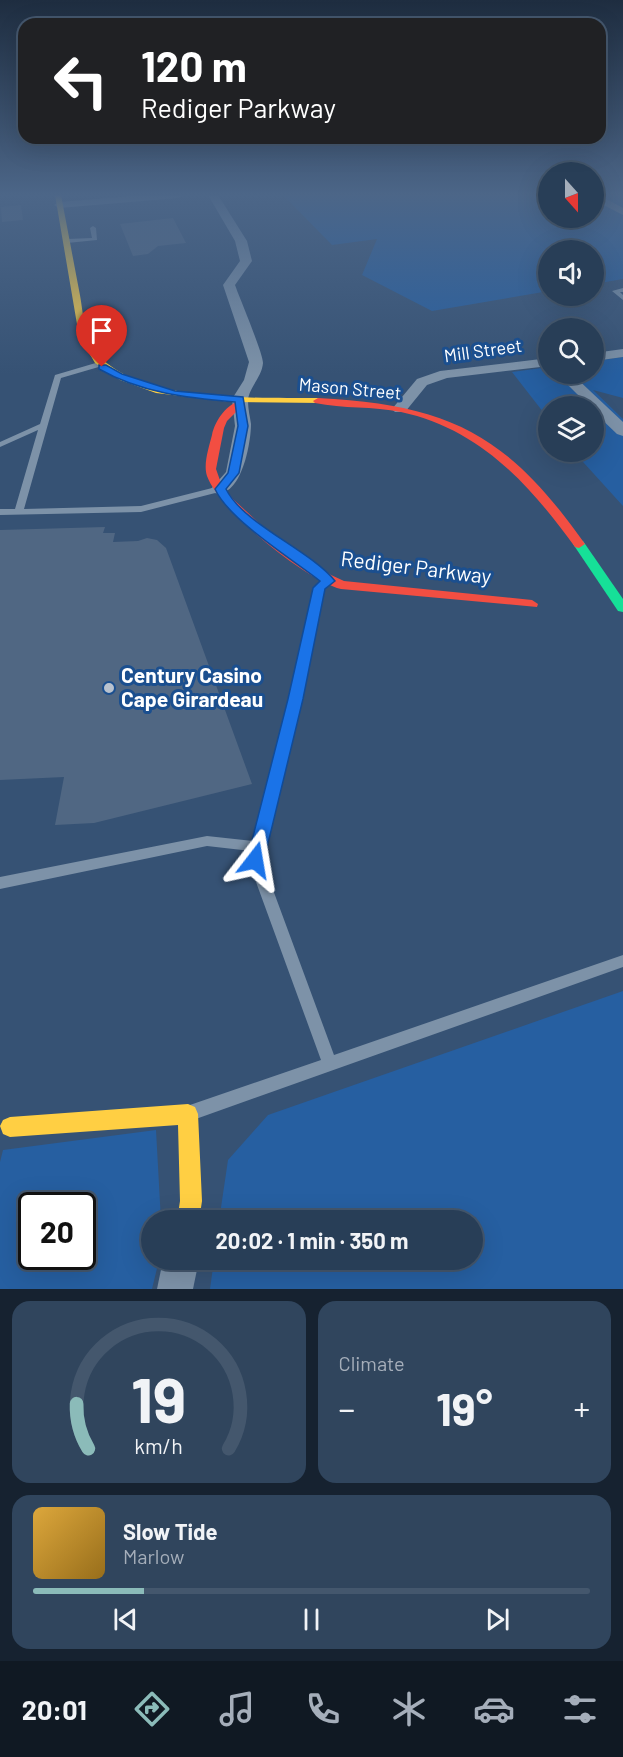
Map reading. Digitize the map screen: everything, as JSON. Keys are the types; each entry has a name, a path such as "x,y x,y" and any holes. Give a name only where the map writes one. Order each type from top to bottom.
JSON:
{"main road":[{"path":"69,255 83,336 90,354 99,364 119,376 174,394 202,407 220,423 239,402"},
{"name":"Mason Street","path":"174,394 239,402 332,401 400,410 460,428 499,451 531,480 623,608"},
{"path":"243,426 258,413 282,401"},
{"name":"Rediger Parkway","path":"220,423 211,473 220,489 239,513 329,581 364,588 532,604"},
{"path":"10,1127 188,1114 190,1210"}],"street":[{"path":"220,489 234,473 243,426 239,402 256,362 229,285 246,261 245,255"},
{"path":"604,356 623,353"},
{"name":"Mill Street","path":"400,410 422,382 445,374 538,363"},
{"path":"574,384 623,431"},
{"path":"175,1289 179,1270"}],"lane":[{"path":"623,290 615,291 623,298"},
{"path":"19,511 58,377 99,364"},
{"path":"0,446 44,424"},
{"path":"0,512 141,509 220,489"},
{"path":"329,581 319,588 296,699 255,860 330,1064"},
{"path":"0,883 207,841 259,847"},
{"path":"188,1114 623,961"}],"shaded area":[{"path":"370,255 538,255 538,293 432,311 362,275"},
{"path":"604,255 623,255 623,279 604,282"},
{"path":"623,357 623,398 593,390 599,396 538,396 538,405 512,372 538,368 538,384 604,384 604,360"},
{"path":"604,401 623,419 623,506 583,462 604,462"},
{"path":"623,991 623,1289 210,1289 213,1270 483,1270 483,1210 221,1210 228,1160 268,1115"},
{"path":"156,1130 160,1210 141,1210 141,1270 157,1270 152,1289 0,1289 0,1162 3,1150"}],"building":[{"name":"Century Casino Cape Girardeau","path":"105,527 103,533 115,533 113,542 138,541 147,538 157,540 166,548 252,784 94,823 55,825 64,777 0,780 0,530"}],"traffic: fast":[{"path":"579,544 623,608"}],"traffic: slow":[{"path":"69,255 83,336 98,361 123,378 156,390 192,396 318,401"},
{"path":"10,1127 188,1114 190,1210"}],"traffic: jam":[{"path":"318,401 363,403 403,410 438,420 470,434 499,454 526,478 579,544"},
{"path":"239,404 220,424 211,473 217,487 230,503 288,553 341,585 532,604"}],"place":[{"name":"Century Casino Cape Girardeau","path":"109,688"}],"route":[{"path":"102,367 144,386 174,394 215,399 240,399 243,426 234,473 220,489 239,513 329,581 319,588 296,699 255,860"}]}
